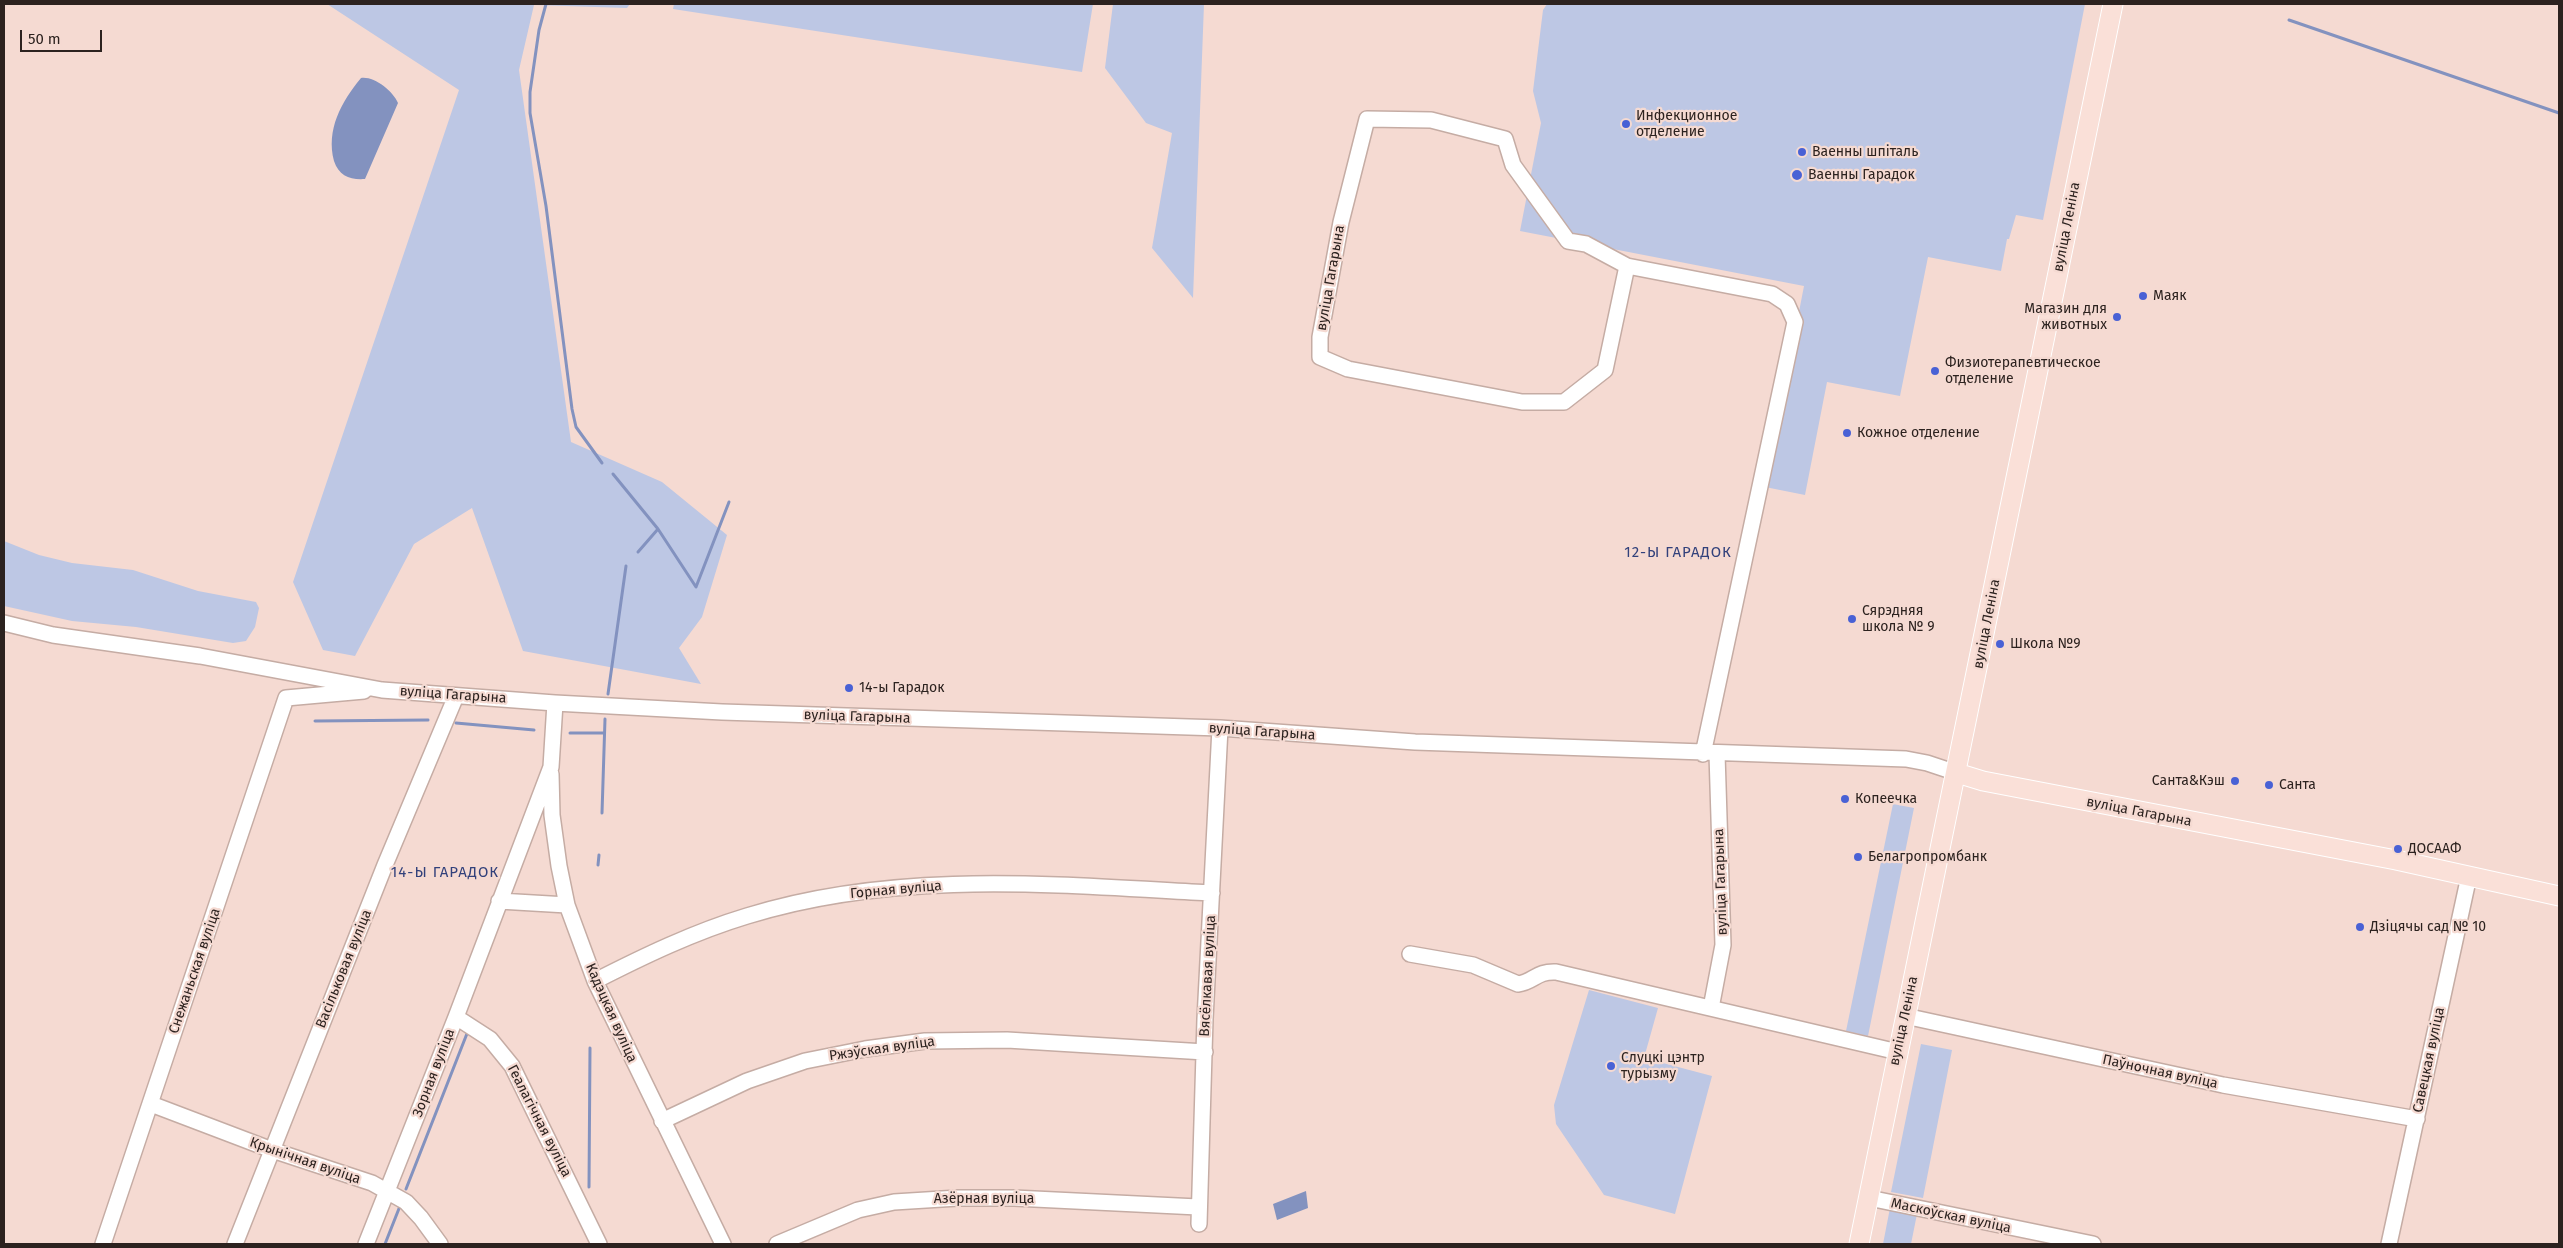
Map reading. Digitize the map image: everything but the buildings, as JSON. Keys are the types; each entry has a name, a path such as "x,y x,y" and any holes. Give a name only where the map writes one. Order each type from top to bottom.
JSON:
{"main road":[{"name":"вуліца Леніна","path":"1860,1244 2113,4"},
{"name":"вуліца Гагарына","path":"1957,773 1983,781 2469,876 2559,896"}],"street":[{"name":"вуліца Гагарына","path":"1367,119 1431,120 1505,139 1514,165 1568,241 1586,244 1627,266 1605,370 1564,402 1522,402 1348,369 1320,357 1320,337 1341,222 1367,119"},
{"path":"1627,266 1772,294 1787,304 1795,322 1710,754"},
{"name":"вуліца Гагарына","path":"4,623 53,634 200,656 382,690 456,696 761,714 1220,728 1415,742 1710,754 1906,759 1927,763 1957,773"},
{"name":"Снежаньская вуліца","path":"103,1244 286,698 382,690"},
{"name":"Васільковая вуліца","path":"235,1244 382,874 456,696"},
{"name":"Зорная вуліца","path":"366,1244 456,1017 551,767 555,703"},
{"name":"Вясёлкавая вуліца","path":"1199,1224 1198,1207 1220,728"},
{"name":"вуліца Гагарына","path":"1710,754 1723,945 1711,1008"},
{"name":"Кадэцкая вуліца","path":"551,767 552,815 567,905 595,981 723,1244"},
{"name":"Савецкая вуліца","path":"2389,1244 2469,876"},
{"name":"Горная вуліца","path":"595,981 684,938 748,916 804,902 856,893 905,888 1029,884 1212,893"},
{"path":"499,901 567,905"},
{"path":"1410,954 1473,965 1518,984 1524,983 1544,972 1556,972 1898,1052"},
{"name":"Паўночная вуліца","path":"1905,1016 2223,1085 2417,1119"},
{"name":"Геалагічная вуліца","path":"456,1017 490,1039 512,1066 599,1244"},
{"name":"Ржэўская вуліца","path":"662,1121 747,1081 805,1062 865,1049 925,1041 1007,1040 1205,1052"},
{"name":"Крынічная вуліца","path":"151,1104 272,1150 372,1184 406,1202 422,1218 440,1244"},
{"name":"Азёрная вуліца","path":"777,1244 858,1210 894,1202 958,1198 1014,1198 1198,1207"},
{"name":"Маскоўская вуліца","path":"1869,1198 2093,1244"}],"shaded area":[{"path":"327,4 630,4 627,8 534,5 519,70 571,442 662,482 727,535 702,617 679,648 701,684 523,651 472,508 414,544 355,656 323,650 293,582 459,90"},
{"path":"674,4 1093,4 1082,72 673,9"},
{"path":"1113,4 1204,4 1193,298 1152,248 1172,133 1146,123 1105,68"},
{"path":"1547,4 2085,4 2043,220 2016,215 2009,239 2007,239 2001,271 1928,257 1900,396 1827,382 1805,495 1765,487 1804,286 1520,231 1541,123 1533,91 1543,10"},
{"path":"361,78 372,79 382,85 396,98 398,103 365,179 350,178 342,174 336,166 332,150 332,138 337,117 347,97"},
{"path":"4,541 39,555 72,563 133,570 198,591 256,602 259,608 255,627 246,641 233,643 136,627 72,621 4,606"},
{"path":"1893,804 1914,808 1868,1036 1846,1031"},
{"path":"1589,990 1658,1008 1644,1058 1712,1076 1675,1214 1604,1195 1556,1124 1554,1105"},
{"path":"1921,1044 1952,1050 1923,1198 1891,1192"},
{"path":"1306,1191 1308,1208 1277,1220 1273,1204"},
{"path":"1890,1208 1917,1214 1911,1244 1883,1244"}],"waterway":[{"path":"546,4 539,30 530,92 530,113 546,206 572,409 576,427 602,463"},
{"path":"2289,20 2559,113"},
{"path":"613,474 658,529"},
{"path":"638,552 658,529 696,587 729,502"},
{"path":"608,694 626,566"},
{"path":"602,813 605,719"},
{"path":"315,721 428,720"},
{"path":"456,723 534,730"},
{"path":"570,733 604,733"},
{"path":"598,865 599,855"},
{"path":"406,1189 468,1031"},
{"path":"589,1187 590,1048"},
{"path":"385,1244 400,1206"}],"place":[{"name":"Инфекционное отделение","path":"1626,124"},
{"name":"Ваенны шпіталь","path":"1802,152"},
{"name":"Ваенны Гарадок","path":"1797,175"},
{"name":"Маяк","path":"2143,296"},
{"name":"Магазин для животных","path":"2117,317"},
{"name":"Физиотерапевтическое отделение","path":"1935,371"},
{"name":"Кожное отделение","path":"1847,433"},
{"name":"Сярэдняя школа № 9","path":"1852,619"},
{"name":"Школа №9","path":"2000,644"},
{"name":"14-ы Гарадок","path":"849,688"},
{"name":"Санта&Кэш","path":"2235,781"},
{"name":"Санта","path":"2269,785"},
{"name":"Копеечка","path":"1845,799"},
{"name":"ДОСААФ","path":"2398,849"},
{"name":"Белагропромбанк","path":"1858,857"},
{"name":"Дзіцячы сад № 10","path":"2360,927"},
{"name":"Слуцкі цэнтр турызму","path":"1611,1066"}],"district":[{"name":"12-Ы ГАРАДОК","path":"1678,553"},
{"name":"14-Ы ГАРАДОК","path":"445,873"}]}
